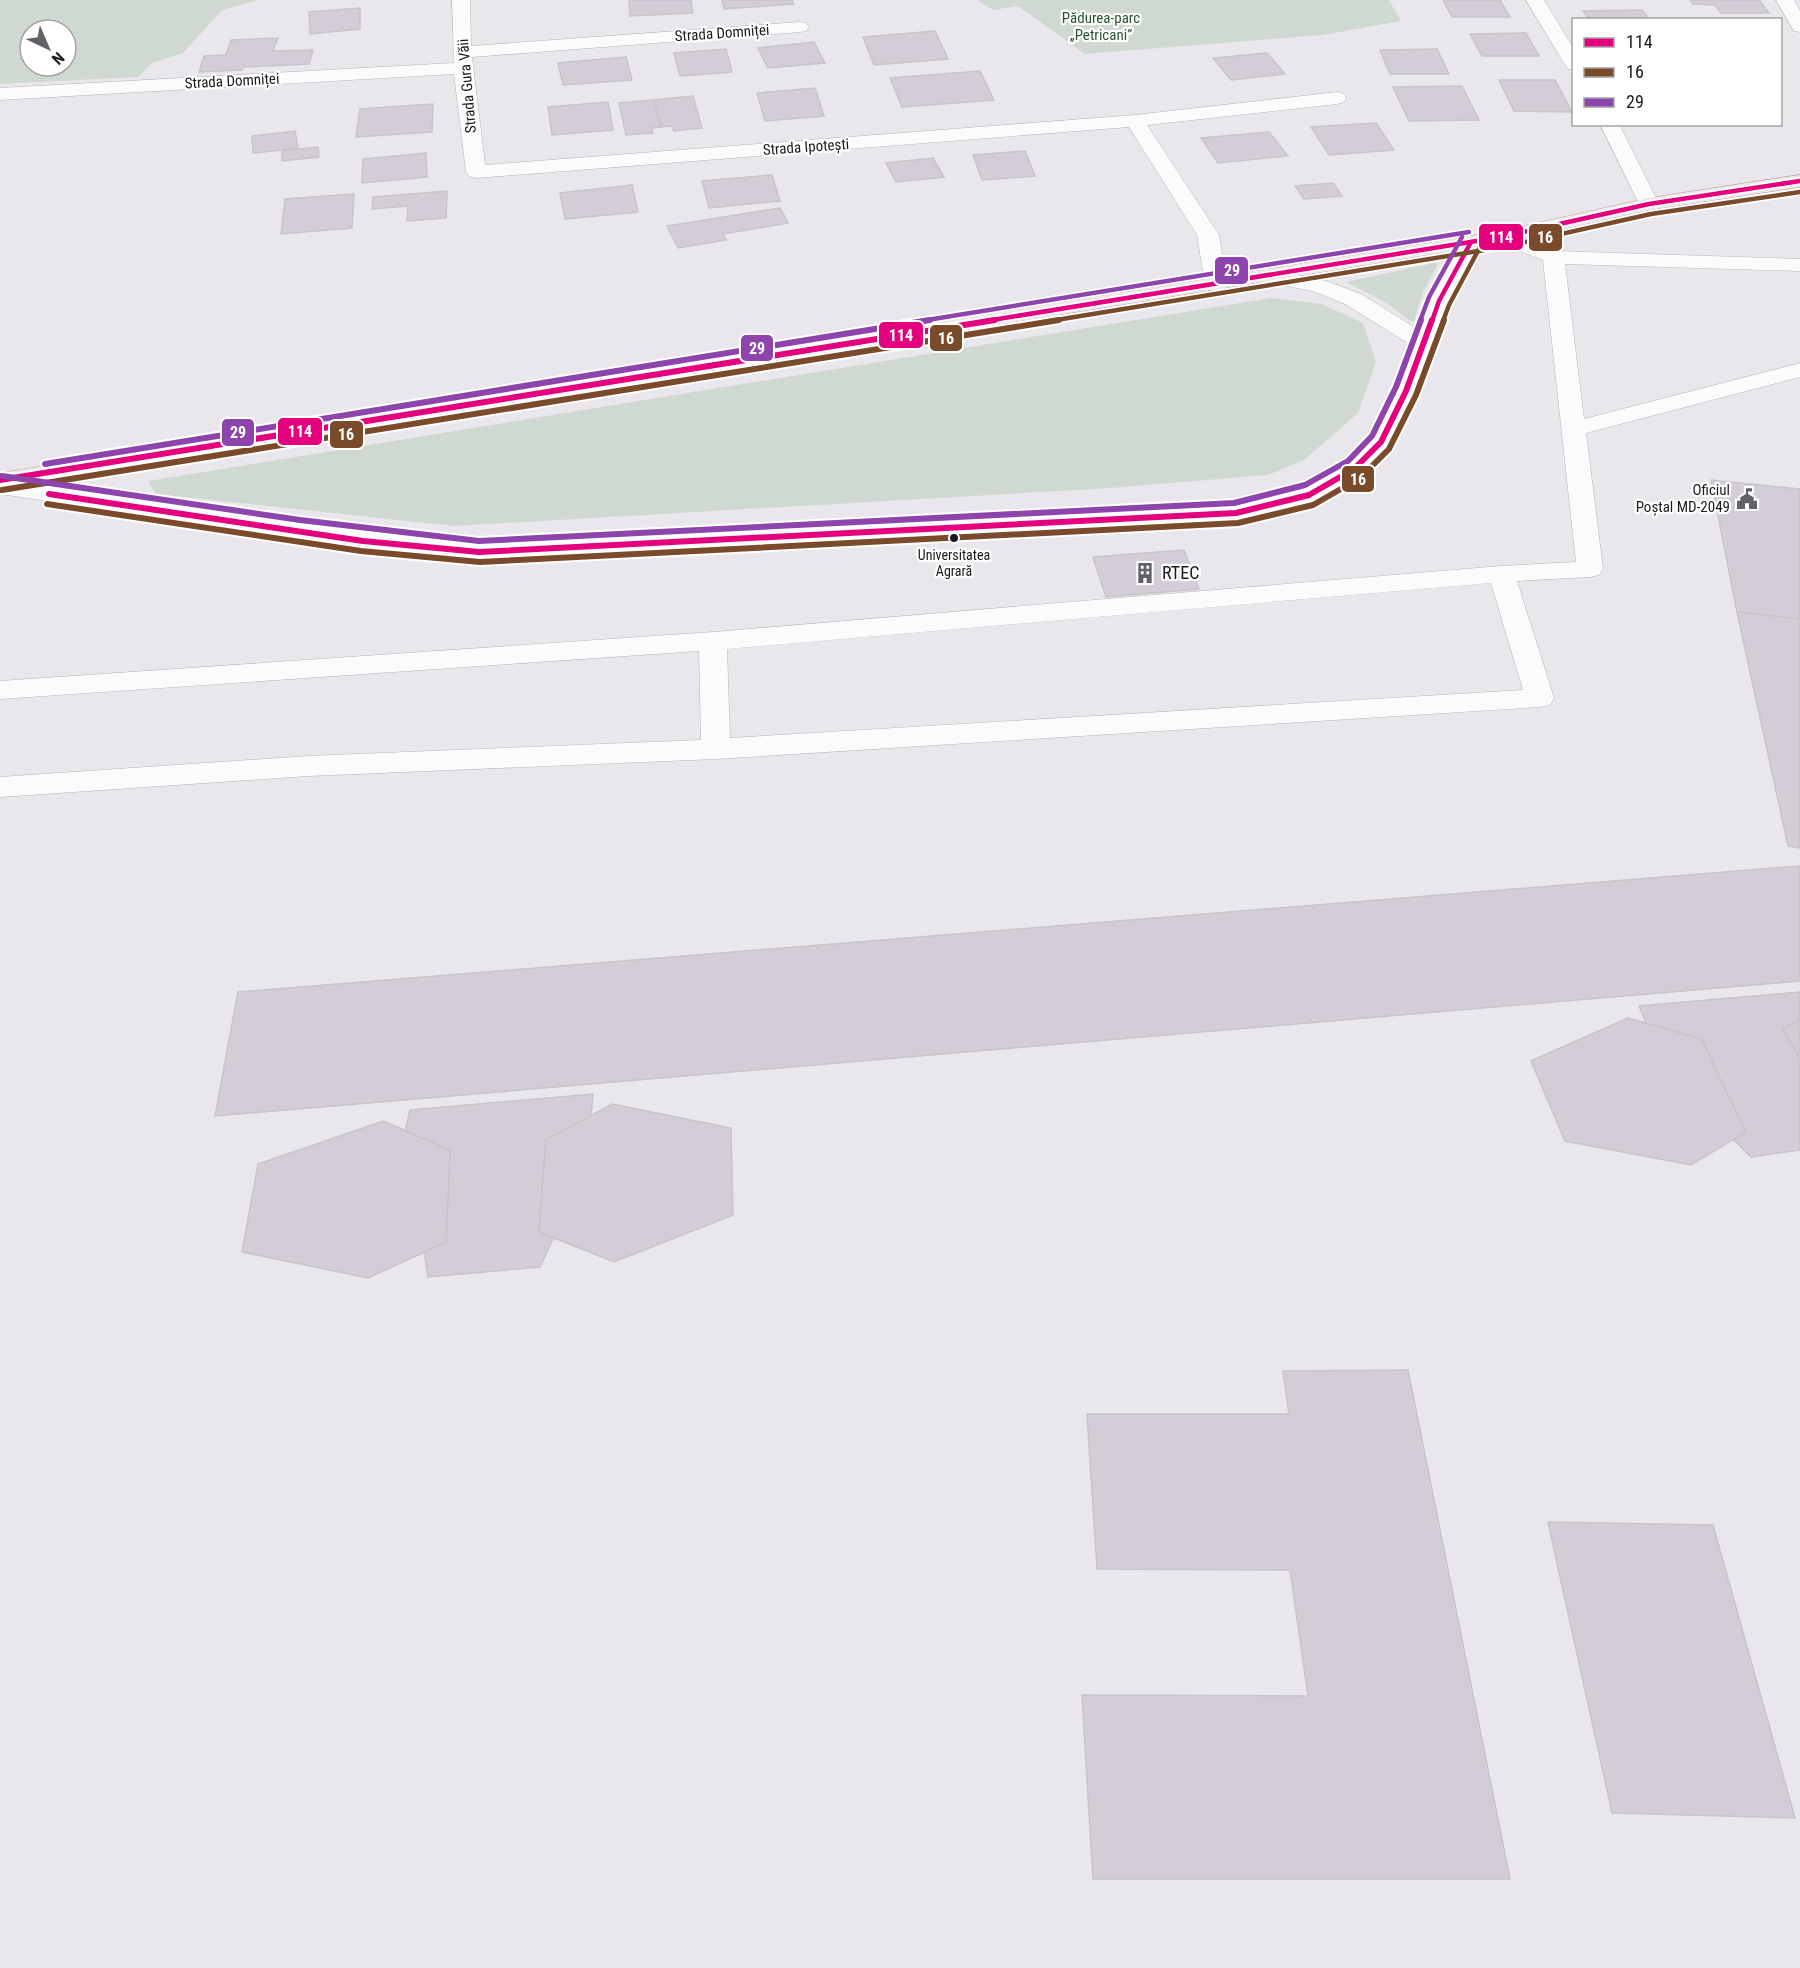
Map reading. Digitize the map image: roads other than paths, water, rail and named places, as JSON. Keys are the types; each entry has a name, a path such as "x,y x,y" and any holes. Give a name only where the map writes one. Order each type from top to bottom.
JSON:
{"main road":[{"path":"0,480 1267,276 1501,237 1649,204 1800,181"}],"street":[{"name":"Strada Gura Văii","path":"460,0 476,172"},
{"path":"1535,0 1572,62"},
{"path":"1785,0 1800,27"},
{"name":"Strada Domniței","path":"0,94 464,60 800,27"},
{"name":"Strada Ipotești","path":"476,172 1135,121 1336,98"},
{"path":"1135,121 1209,234 1216,284"},
{"path":"1610,126 1649,204"},
{"path":"1501,237 1553,257 1800,265"},
{"path":"0,486 328,536 479,552 1236,513 1309,495 1354,469 1381,442 1406,391 1439,301 1471,242"},
{"path":"0,690 713,641 1502,574 1590,569 1553,257"},
{"path":"1267,276 1318,286 1353,299 1424,343"},
{"path":"1575,429 1800,370"},
{"path":"0,787 308,766 716,749 1540,698 1502,574"},
{"path":"713,641 716,749"}],"place":[{"name":"Oficiul Poștal MD-2049","path":"1747,499"},
{"name":"Universitatea Agrară","path":"954,538"},
{"name":"RTEC","path":"1145,573"}],"park label":[{"name":"Pădurea-parc „Petricani”","path":"1101,26"}]}
